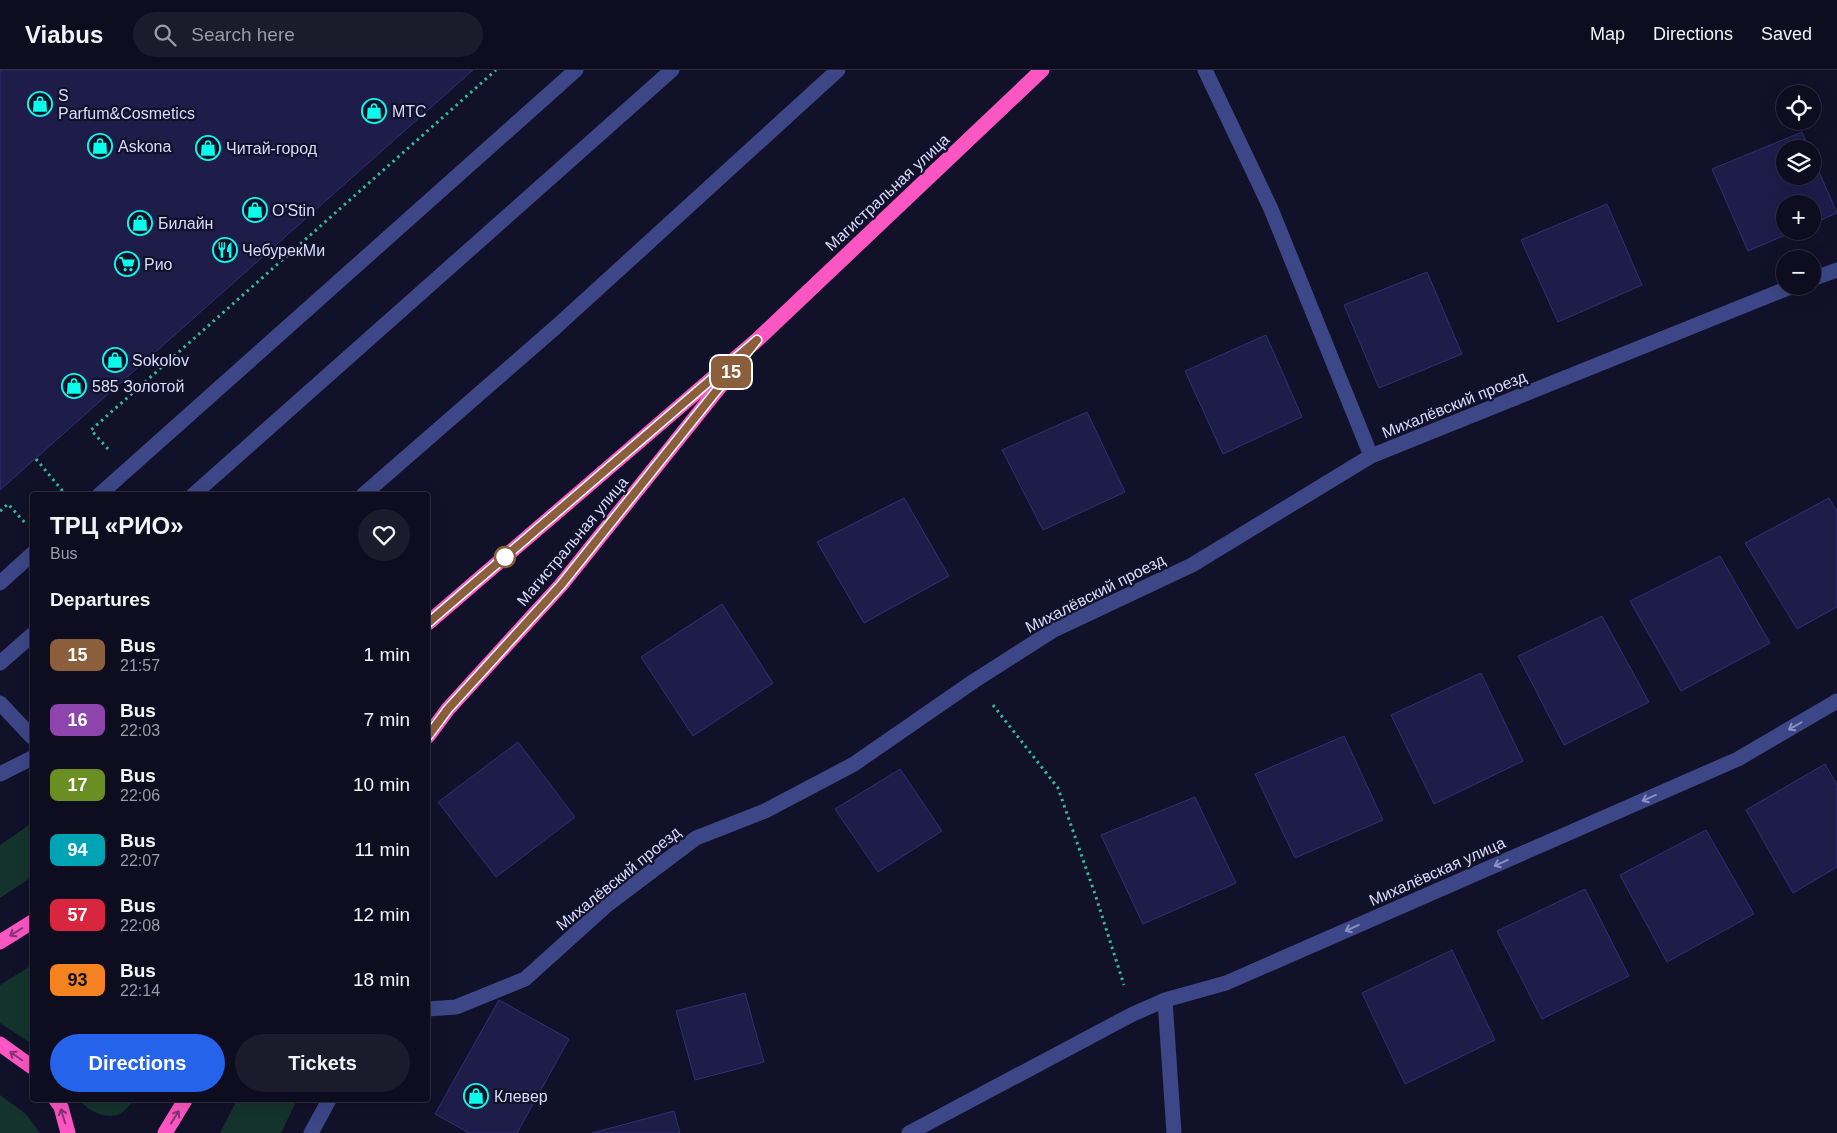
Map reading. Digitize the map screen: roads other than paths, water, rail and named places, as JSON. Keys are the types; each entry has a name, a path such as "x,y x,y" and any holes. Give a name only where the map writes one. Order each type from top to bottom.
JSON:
{"highway":[{"name":"Магистральная улица","path":"430,621 757,340 1042,70"},
{"name":"Магистральная улица","path":"430,733 448,709 561,585 757,340"},
{"path":"0,942 30,923"},
{"path":"0,1044 30,1066"},
{"path":"57,1102 61,1108 68,1133"},
{"path":"164,1133 184,1102"}],"street":[{"path":"102,492 576,70"},
{"path":"195,492 672,70"},
{"path":"366,492 557,326 838,70"},
{"path":"1205,70 1271,209 1371,456"},
{"path":"1821,276 1837,270"},
{"name":"Михалёвский проезд","path":"430,1008 456,1007 525,979 607,905 696,838 765,811 854,764 974,681 1054,630 1192,564 1371,456 1776,293"},
{"path":"0,583 30,556"},
{"path":"0,662 30,637"},
{"name":"Михалёвская улица","path":"909,1133 1133,1014 1165,1000 1226,983 1738,759 1837,701"},
{"path":"0,703 30,735"},
{"path":"0,774 30,759"},
{"path":"1165,1000 1174,1133"},
{"path":"311,1133 328,1102"}],"place":[{"name":"S Parfum&Cosmetics","path":"40,104"},
{"name":"МТС","path":"374,111"},
{"name":"Askona","path":"100,146"},
{"name":"Читай-город","path":"208,148"},
{"name":"O'Stin","path":"255,210"},
{"name":"Билайн","path":"140,223"},
{"name":"ЧебурекМи","path":"225,250"},
{"name":"Рио","path":"127,264"},
{"name":"Sokolov","path":"115,360"},
{"name":"585 Золотой","path":"74,386"},
{"name":"Клевер","path":"476,1096"}]}
